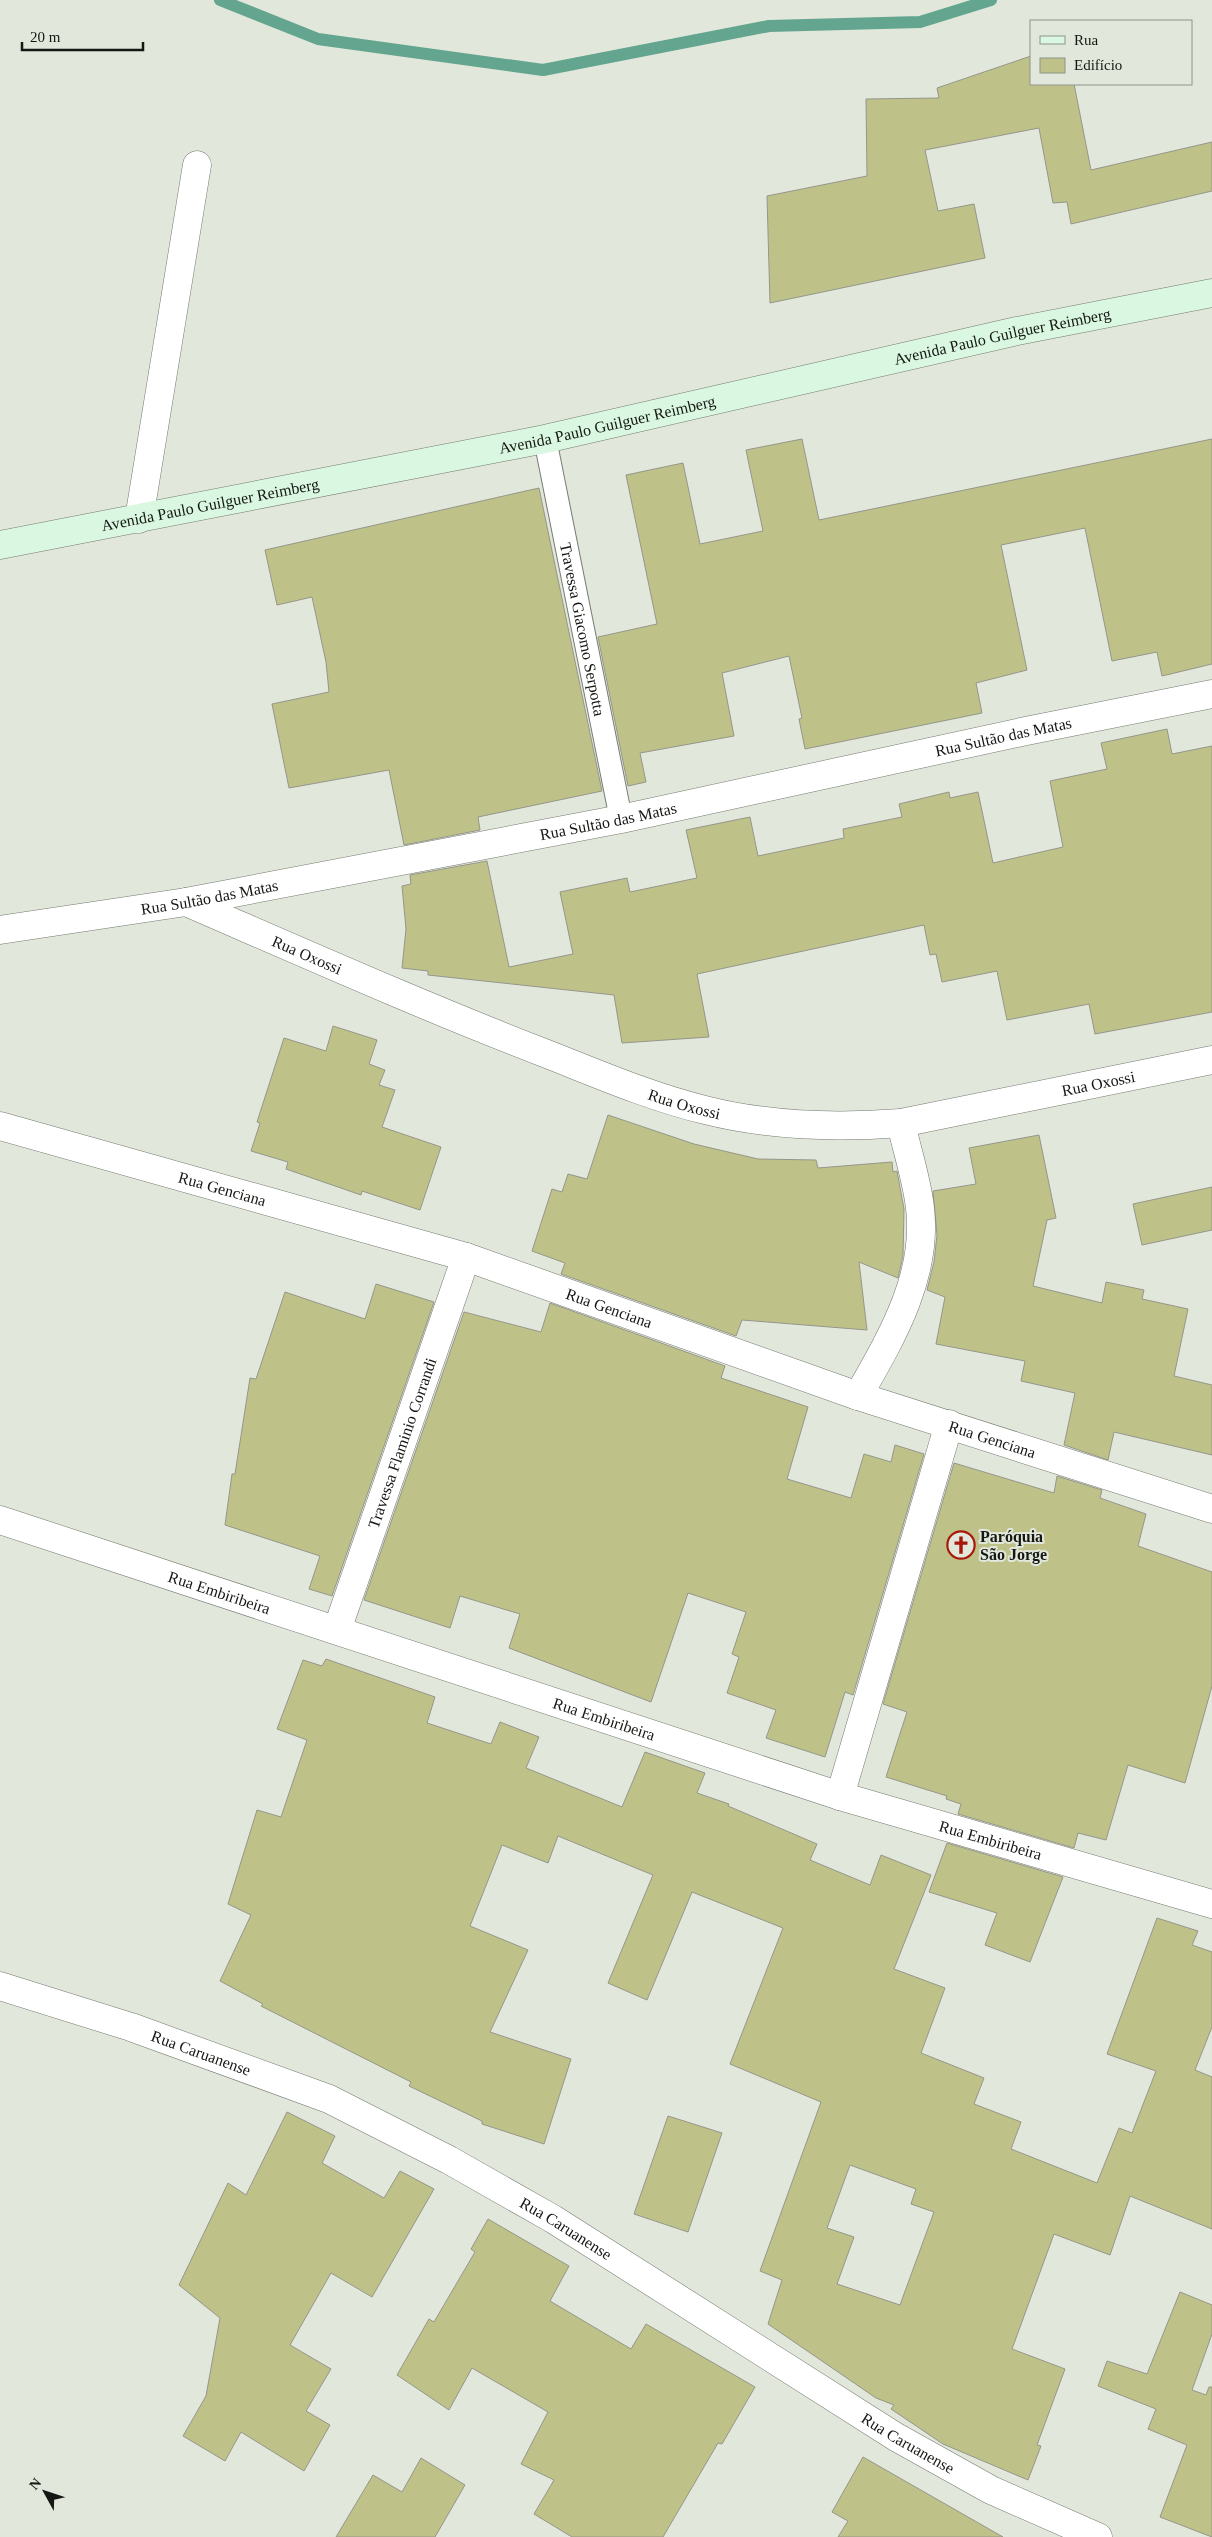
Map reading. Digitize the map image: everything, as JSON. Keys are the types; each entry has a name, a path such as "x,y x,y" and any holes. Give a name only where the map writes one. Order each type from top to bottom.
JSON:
{"main road":[{"name":"Avenida Paulo Guilguer Reimberg","path":"0,545 546,439 1017,331 1212,293"}],"street":[{"path":"139,519 197,165"},
{"name":"Rua Sultão das Matas","path":"0,930 186,902 621,819 1026,731 1212,694"},
{"name":"Rua Oxossi","path":"186,902 465,1023 609,1078 705,1110 785,1123 857,1127 901,1123 1212,1060"},
{"path":"858,1396 900,1318 913,1283 921,1242 920,1207 901,1123"},
{"name":"Rua Genciana","path":"0,1126 466,1257 858,1396 1212,1509"},
{"name":"Travessa Flaminio Corrandi","path":"337,1630 466,1257"},
{"path":"840,1796 949,1424"},
{"name":"Rua Embiribeira","path":"0,1520 840,1796 1212,1904"},
{"name":"Rua Caruanense","path":"0,1986 131,2027 242,2066 338,2104 449,2160 553,2219 896,2437 991,2490 1098,2537"}],"lane":[{"name":"Travessa Giacomo Serpotta","path":"546,439 621,819"}],"building":[{"path":"1030,56 1030,85 1074,85 1091,170 1212,142 1212,191 1071,224 1067,202 1053,203 1039,128 925,150 938,211 974,204 985,258 770,303 767,196 867,176 866,99 939,98 937,88"},
{"path":"802,439 819,520 1212,439 1212,664 1162,676 1157,652 1112,661 1085,528 1001,545 1027,670 976,683 982,713 805,749 799,719 802,718 789,656 722,673 734,736 640,753 646,782 628,786 598,637 657,624 626,475 683,463 700,544 763,531 746,450"},
{"path":"539,488 602,791 478,817 480,830 404,845 389,770 289,788 272,704 329,692 326,662 312,597 277,605 265,550"},
{"path":"1167,729 1172,754 1212,746 1212,1012 1095,1034 1089,1004 1007,1020 997,971 942,982 936,954 930,955 924,925 697,974 709,1037 622,1043 614,995 428,975 428,971 402,968 406,929 402,886 411,884 410,875 487,861 509,967 573,954 560,892 627,878 630,892 697,878 686,830 750,817 758,856 844,838 843,829 902,817 899,804 949,792 950,798 978,792 993,863 1063,847 1050,781 1107,769 1101,743"},
{"path":"333,1026 377,1040 369,1064 385,1070 379,1085 395,1090 382,1127 441,1147 420,1210 362,1191 361,1195 286,1169 288,1162 251,1151 260,1123 257,1122 284,1038 326,1051"},
{"path":"608,1115 694,1144 758,1159 816,1160 818,1168 892,1162 893,1172 897,1171 904,1209 903,1256 898,1278 859,1262 867,1330 742,1320 736,1336 561,1274 565,1263 532,1251 552,1189 562,1192 568,1174 587,1179"},
{"path":"1039,1135 1056,1218 1047,1220 1033,1286 1102,1303 1106,1282 1144,1290 1142,1299 1188,1309 1174,1376 1212,1385 1212,1455 1114,1432 1108,1460 1064,1445 1075,1393 1021,1381 1025,1361 936,1344 945,1297 927,1290 934,1262 937,1235 933,1191 976,1184 969,1148"},
{"path":"1212,1187 1212,1230 1142,1245 1133,1204"},
{"path":"376,1284 434,1302 332,1596 309,1589 320,1556 225,1525 232,1474 235,1474 250,1378 256,1379 285,1292 365,1319"},
{"path":"550,1303 725,1366 721,1378 808,1407 787,1479 851,1498 864,1454 891,1462 895,1445 924,1454 853,1695 845,1692 825,1757 766,1738 776,1710 727,1693 739,1657 732,1654 746,1612 688,1593 651,1702 509,1648 520,1614 460,1596 450,1628 364,1600 464,1312 541,1332"},
{"path":"954,1463 1054,1493 1057,1476 1102,1490 1100,1498 1146,1514 1138,1546 1212,1572 1212,1686 1185,1783 1128,1765 1106,1840 1078,1833 1074,1848 958,1814 961,1804 946,1799 947,1796 886,1777 907,1712 883,1704"},
{"path":"326,1659 435,1697 427,1723 491,1744 500,1722 539,1737 526,1768 622,1807 645,1752 705,1773 697,1793 729,1804 728,1806 817,1844 810,1860 870,1885 881,1855 931,1875 894,1969 945,1988 921,2053 984,2078 974,2104 1021,2122 1011,2149 1097,2183 1119,2128 1132,2133 1156,2071 1107,2054 1157,1918 1198,1931 1192,1945 1212,1952 1212,2027 1195,2070 1212,2077 1212,2229 1130,2196 1110,2255 1054,2234 1012,2349 1065,2369 1037,2445 1041,2446 1028,2480 943,2444 891,2409 894,2405 876,2398 768,2324 782,2280 760,2271 821,2102 730,2064 783,1928 692,1892 647,2000 608,1983 653,1875 558,1836 548,1863 502,1845 470,1926 528,1950 490,2032 571,2059 544,2144 482,2124 482,2121 409,2086 411,2082 261,2006 263,2004 220,1981 251,1915 228,1904 257,1810 281,1817 307,1740 277,1729 303,1660 322,1666","holes":["850,2165 916,2189 911,2204 934,2212 900,2305 837,2284 854,2237 827,2228"]},
{"path":"947,1843 1063,1877 1030,1962 985,1945 997,1913 929,1892"},
{"path":"287,2112 335,2136 322,2163 384,2198 400,2171 434,2189 372,2297 331,2273 290,2345 331,2369 306,2411 330,2425 304,2471 241,2432 225,2461 183,2436 206,2396 220,2318 179,2285 228,2183 246,2195"},
{"path":"668,2116 722,2133 688,2232 634,2214"},
{"path":"488,2219 569,2266 550,2301 631,2349 646,2324 755,2387 722,2444 718,2443 663,2537 572,2537 534,2514 554,2480 521,2464 548,2412 472,2368 449,2410 397,2375 429,2319 434,2322 475,2252 471,2249"},
{"path":"1180,2292 1212,2305 1212,2334 1192,2390 1206,2395 1209,2387 1212,2387 1212,2537 1160,2517 1187,2445 1148,2429 1156,2409 1098,2386 1107,2361 1147,2374"},
{"path":"863,2457 1003,2537 838,2537 848,2521 832,2512"},
{"path":"421,2458 465,2485 435,2537 336,2537 373,2475 402,2492"}],"waterway":[{"path":"220,0 318,39 543,70 769,26 920,22 991,0"}],"place":[{"name":"Paróquia São Jorge","path":"961,1545"}]}
